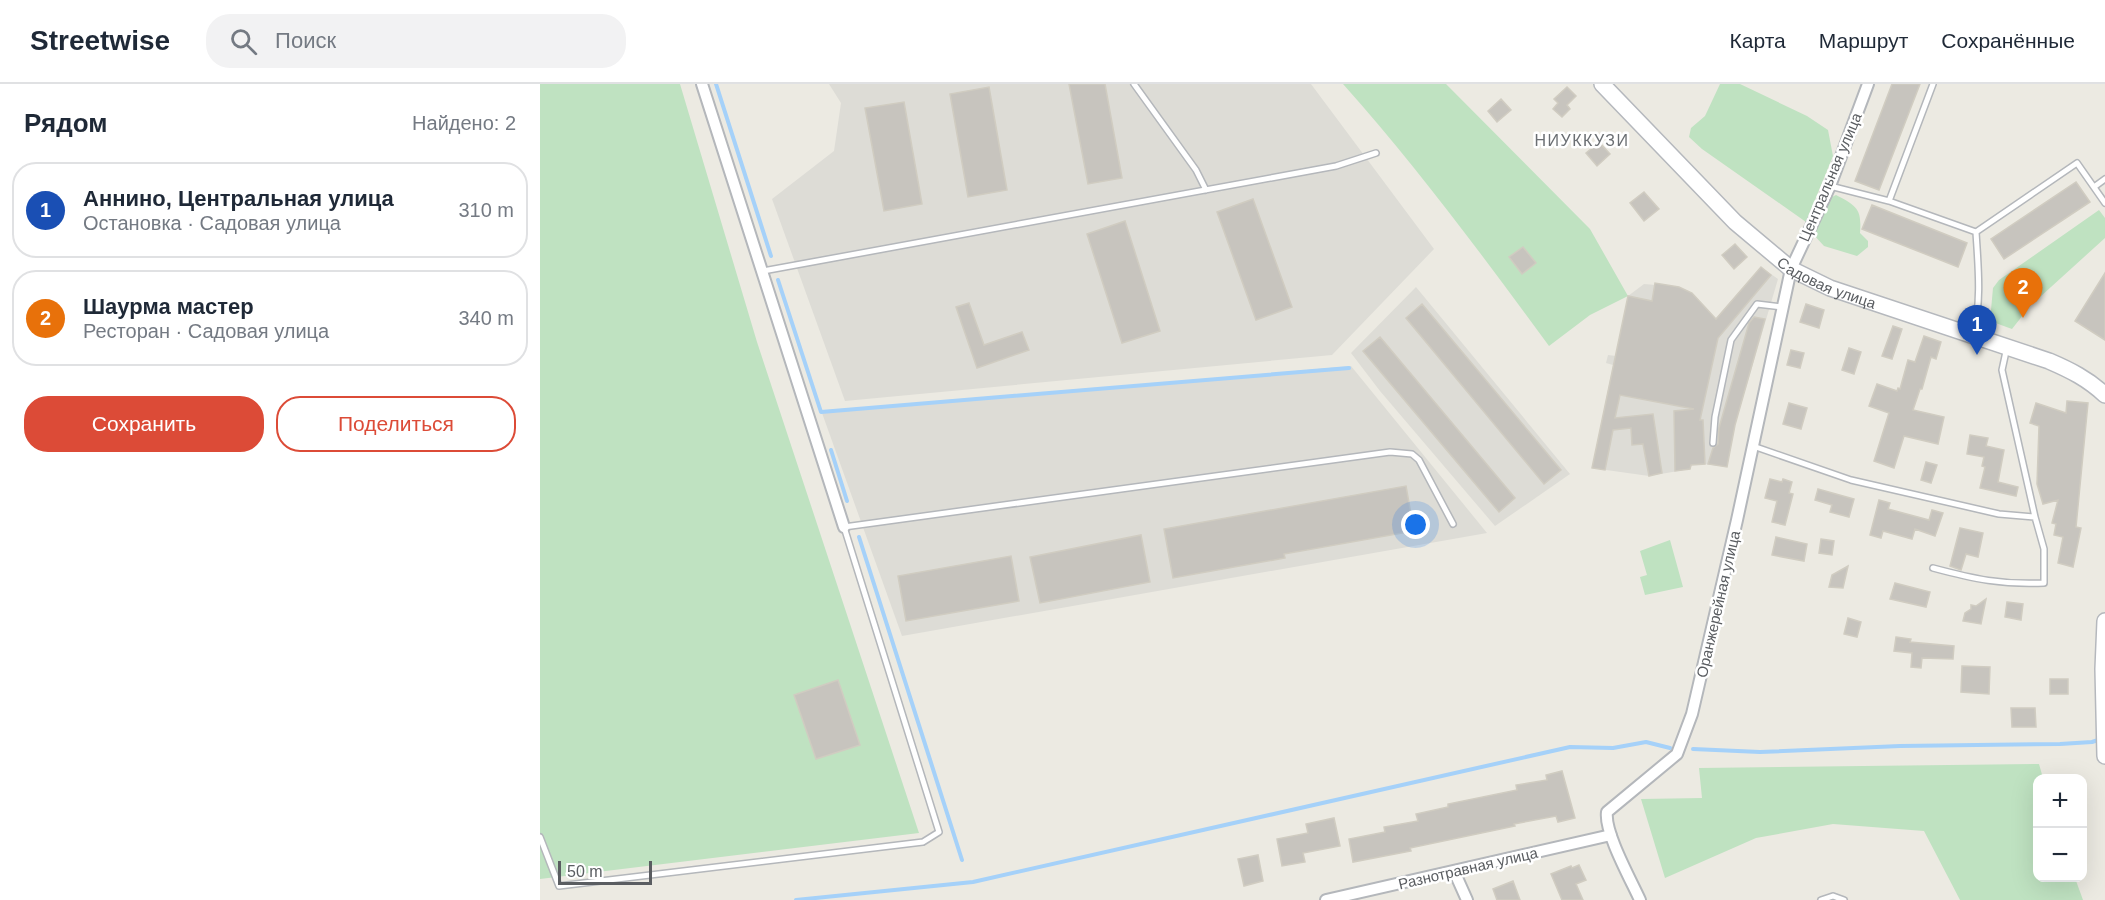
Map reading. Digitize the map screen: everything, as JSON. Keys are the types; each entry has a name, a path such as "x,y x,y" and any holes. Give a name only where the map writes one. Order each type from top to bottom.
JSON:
{"main road":[{"name":"Садовая улица","path":"1602,84 1735,222 1791,269 1830,288 2007,346 2072,371 2091,382 2105,395"},
{"path":"2105,621 2103,669 2105,756"}],"street":[{"path":"702,84 844,527"},
{"name":"Центральная улица","path":"1791,269 1830,186 1868,84"},
{"name":"Оранжерейная улица","path":"1640,900 1611,835 1606,821 1607,812 1677,754 1688,724 1753,446 1791,269"},
{"name":"Разнотравная улица","path":"1326,900 1611,835"},
{"path":"1454,871 1467,900"}],"lane":[{"path":"1134,84 1196,170 1206,190"},
{"path":"1889,201 1933,84"},
{"path":"763,270 1335,166 1376,153"},
{"path":"1976,232 2077,163 2105,203"},
{"path":"2094,187 2105,179"},
{"path":"1830,186 1889,201 1976,232"},
{"path":"1973,335 1977,319 1976,232"},
{"path":"1713,443 1715,417 1731,340 1757,304 1783,308"},
{"path":"1933,568 1979,580 2013,584 2044,583 2044,549 2001,370 2007,346"},
{"path":"1753,446 1851,480 2000,514 2036,517"},
{"path":"540,837 559,886 923,842 939,832 844,527 1390,452 1412,454 1419,460 1453,524"},
{"path":"1821,900 1833,896 1844,900"}],"shaded area":[{"path":"829,84 1311,84 1434,249 1332,355 845,401 772,199 834,151 841,103"},
{"path":"1761,267 1778,279 1735,425 1727,467 1692,465 1690,469 1649,476 1592,468 1613,365 1606,363 1608,355 1616,356 1628,296 1644,284 1679,287 1692,293 1710,312 1710,325"},
{"path":"1416,287 1570,474 1495,526 1380,391 1351,353"},
{"path":"1351,366 1487,533 902,636 822,413"}],"green space":[{"path":"540,84 680,84 757,342 919,833 540,879"},
{"path":"1343,84 1446,84 1590,229 1628,296 1590,315 1549,346 1423,180"},
{"path":"1720,84 1740,84 1807,116 1828,130 1833,156 1806,222 1702,149 1689,137 1691,128 1705,116"},
{"path":"1836,195 1849,202 1859,213 1860,233 1868,241 1868,247 1857,256 1824,246 1813,234 1828,199"},
{"path":"2099,210 2105,218 2105,238 2030,306 2012,329 1990,321 1993,288 1999,280"},
{"path":"1670,540 1683,587 1645,595 1640,577 1647,575 1640,551"},
{"path":"2039,764 2042,774 2033,774 2033,882 2076,882 2083,900 1960,900 1924,831 1833,824 1756,838 1665,878 1641,799 1702,798 1699,768"}],"building":[{"path":"1069,84 1105,84 1122,178 1088,184"},
{"path":"1892,84 1920,84 1879,190 1855,181"},
{"path":"989,87 1007,190 968,197 950,94"},
{"path":"1567,87 1576,96 1567,105 1570,109 1562,117 1553,109 1558,103 1554,99"},
{"path":"1501,99 1511,110 1497,122 1488,111"},
{"path":"904,102 922,204 884,211 865,108"},
{"path":"1599,142 1610,154 1597,166 1586,153"},
{"path":"2076,182 2090,202 2004,259 1991,239"},
{"path":"1644,192 1659,209 1644,221 1630,203"},
{"path":"1253,199 1292,307 1256,320 1217,212"},
{"path":"1872,205 1967,243 1958,267 1862,229"},
{"path":"1125,221 1160,331 1122,343 1087,234"},
{"path":"1735,244 1747,257 1734,269 1722,255"},
{"path":"1523,247 1536,263 1522,274 1509,257"},
{"path":"1761,267 1771,275 1718,338 1700,420 1703,420 1705,464 1691,465 1690,469 1675,471 1674,411 1694,409 1620,395 1615,418 1653,414 1662,473 1649,476 1643,444 1632,445 1631,428 1613,430 1605,470 1592,468 1628,296 1652,301 1655,283 1679,287 1692,293 1716,319"},
{"path":"2105,273 2105,340 2075,321"},
{"path":"969,303 984,345 1022,332 1029,350 977,368 956,307"},
{"path":"1422,304 1561,470 1544,484 1406,318"},
{"path":"1806,304 1824,310 1819,328 1800,322"},
{"path":"1754,317 1765,319 1735,425 1727,467 1708,464 1713,448 1718,444 1719,428 1749,323"},
{"path":"1893,326 1902,329 1892,359 1882,356"},
{"path":"1924,336 1941,342 1936,359 1931,357 1913,410 1944,417 1938,444 1904,436 1894,468 1874,461 1889,413 1869,406 1877,384 1897,391 1898,388 1900,389 1908,360 1915,362"},
{"path":"1380,337 1515,498 1499,512 1363,351"},
{"path":"1849,348 1861,352 1854,374 1842,370"},
{"path":"1791,350 1804,353 1800,368 1787,365"},
{"path":"2067,401 2088,403 2076,527 2081,528 2073,567 2058,563 2063,537 2054,535 2056,524 2052,523 2058,500 2043,504 2037,484 2039,426 2030,423 2036,403 2066,413"},
{"path":"1789,403 1807,408 1801,429 1783,424"},
{"path":"1970,435 1988,438 1986,446 2004,450 1998,482 2018,487 2016,496 1980,488 1985,467 1982,466 1984,457 1967,454"},
{"path":"1926,462 1937,465 1931,483 1921,480"},
{"path":"1770,479 1792,482 1789,493 1793,494 1785,525 1772,522 1777,501 1765,498"},
{"path":"1406,486 1414,531 1284,554 1285,558 1173,578 1164,529"},
{"path":"1818,489 1854,499 1849,517 1830,512 1832,505 1815,500"},
{"path":"1879,500 1890,503 1888,509 1929,520 1932,510 1943,513 1935,536 1915,529 1912,539 1883,531 1881,538 1870,535"},
{"path":"1960,528 1983,533 1978,557 1966,554 1961,570 1950,566"},
{"path":"1141,535 1150,582 1040,603 1030,557"},
{"path":"1776,537 1807,544 1804,561 1772,555"},
{"path":"1821,539 1834,541 1832,555 1819,553"},
{"path":"1011,556 1019,601 906,621 898,576"},
{"path":"1848,566 1843,588 1829,587 1832,575"},
{"path":"1895,583 1930,592 1926,607 1890,599"},
{"path":"1986,599 1981,624 1963,621 1971,605 1976,606"},
{"path":"2007,602 2023,604 2021,620 2005,617"},
{"path":"1848,618 1861,622 1857,637 1844,634"},
{"path":"1896,637 1911,639 1910,642 1954,646 1953,659 1922,658 1921,668 1911,667 1912,653 1894,651"},
{"path":"1962,666 1990,667 1989,694 1961,692"},
{"path":"2050,679 2068,679 2068,694 2050,694"},
{"path":"838,680 860,745 816,759 794,695"},
{"path":"2011,708 2035,708 2036,727 2012,727"},
{"path":"1562,771 1575,818 1558,822 1556,816 1514,824 1515,826 1410,848 1411,851 1353,862 1349,839 1385,832 1384,827 1418,821 1416,814 1448,807 1448,804 1517,790 1516,785 1547,780 1546,775"},
{"path":"1334,818 1340,846 1303,853 1305,862 1282,866 1277,839 1308,833 1306,824"},
{"path":"1258,855 1263,881 1244,886 1238,859"},
{"path":"1579,865 1586,880 1576,884 1583,900 1562,900 1551,874"},
{"path":"1513,881 1520,900 1497,900 1493,889"}],"waterway":[{"path":"716,84 771,256"},
{"path":"778,280 821,412 1349,368"},
{"path":"831,450 847,501"},
{"path":"859,537 962,860"},
{"path":"1693,749 1760,752 1900,746 2060,744 2092,742 2101,739"},
{"path":"796,900 973,882 1570,747 1613,748 1646,742 1670,748"}],"place":[{"name":"Шаурма мастер","path":"2023,318"},
{"name":"Аннино, Центральная улица","path":"1977,355"}],"district":[{"name":"НИУККУЗИ","path":"1582,140"}]}
